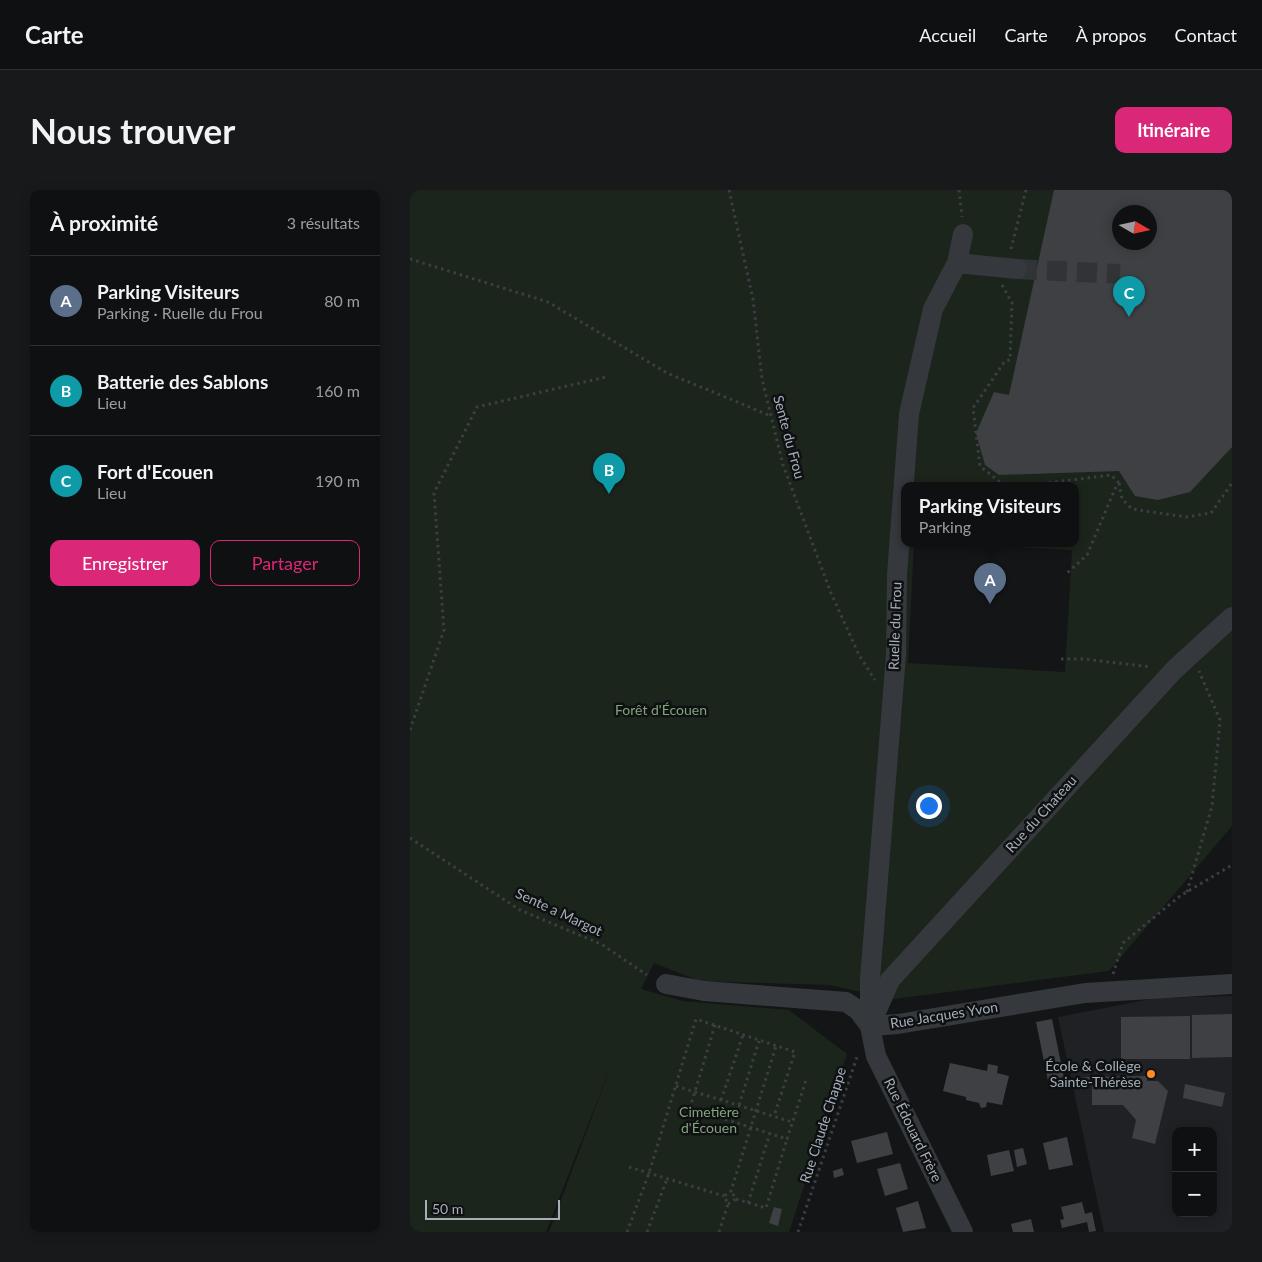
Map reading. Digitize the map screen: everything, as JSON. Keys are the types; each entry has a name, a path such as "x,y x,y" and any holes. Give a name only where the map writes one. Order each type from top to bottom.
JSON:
{"street":[{"name":"Ruelle du Frou","path":"904,482 909,414 933,309 957,262 963,234"},
{"path":"957,262 1018,269"},
{"name":"Ruelle du Frou","path":"870,1026 870,980 896,646 897,575 901,521"},
{"name":"Rue du Chateau","path":"870,1026 890,980 1174,670 1232,617"},
{"name":"Rue Jacques Yvon","path":"666,984 704,991 846,1002 858,1010 870,1026 898,1024 1085,993 1232,984"},
{"name":"Rue Édouard Frère","path":"870,1026 876,1056 963,1232"}],"path":[{"name":"Sente du Frou","path":"729,190 752,299 762,379 783,465 831,593 859,655 891,700"},
{"path":"959,190 963,234"},
{"path":"998,482 980,466 973,408 1005,361 1010,360 1012,303 992,267 1012,248 1026,190"},
{"path":"410,259 548,302 667,373 771,416"},
{"path":"410,730 444,630 434,493 477,407 606,377"},
{"path":"1054,482 1111,475 1118,482 1122,498 1132,509 1186,517 1210,513 1232,483"},
{"path":"1066,574 1087,555 1118,482"},
{"path":"1187,892 1212,806 1220,720 1192,654"},
{"path":"1060,659 1084,659 1174,670"},
{"name":"Sente a Margot","path":"410,838 520,910 601,944 647,975"},
{"path":"1108,991 1123,943 1187,892 1232,865"},
{"path":"627,1232 649,1173 696,1019 795,1052 774,1116"},
{"path":"715,1025 690,1108 787,1139"},
{"name":"Rue Claude Chappe","path":"798,1232 870,1026"},
{"path":"722,1100 743,1035"},
{"path":"739,1105 760,1041"},
{"path":"724,1196 731,1191 776,1046"},
{"path":"731,1191 736,1199 766,1208 807,1077"},
{"path":"676,1086 792,1122"},
{"path":"748,1202 770,1133"},
{"path":"629,1167 724,1196 728,1204"},
{"path":"647,1232 667,1178"},
{"path":"719,1232 728,1204 736,1199"}],"shaded area":[{"name":"École & Collège Sainte-Thérèse","path":"1232,996 1232,1232 1104,1232 1058,1017 1156,998"}],"green space":[{"name":"Forêt d'Écouen","path":"410,190 1232,190 1232,826 1109,971 894,999 830,985 700,981 654,963 641,989 683,1001 789,1010 847,1054 789,1232 549,1232 614,1058 546,1232 410,1232","holes":["901,482 1079,482 1079,547 1018,547 1072,550 1065,672 908,663 914,547 901,547"]}],"building":[{"path":"1054,190 1232,190 1232,447 1190,492 1158,500 1135,496 1119,471 999,475 985,465 976,433 994,392 1009,395"},
{"path":"1232,1014 1232,1057 1192,1058 1192,1015"},
{"path":"1190,1016 1190,1059 1121,1059 1121,1017"},
{"path":"1052,1019 1064,1078 1048,1081 1036,1022"},
{"path":"950,1063 987,1071 988,1064 998,1066 997,1073 1009,1076 1002,1105 987,1102 986,1107 981,1108 979,1103 966,1100 966,1097 943,1091"},
{"path":"1147,1076 1147,1081 1158,1081 1168,1091 1155,1144 1132,1138 1136,1120 1123,1105 1092,1105 1092,1085 1082,1085 1082,1077"},
{"path":"1185,1084 1225,1093 1222,1107 1183,1098"},
{"path":"887,1132 893,1154 857,1163 851,1141"},
{"path":"1067,1137 1073,1165 1049,1170 1043,1143"},
{"path":"1023,1148 1027,1164 1017,1167 1014,1150"},
{"path":"1009,1150 1014,1171 991,1176 987,1155"},
{"path":"900,1163 908,1189 885,1196 877,1169"},
{"path":"842,1168 844,1175 834,1178 833,1171"},
{"path":"918,1201 926,1228 903,1232 896,1208"},
{"path":"1082,1202 1085,1214 1092,1212 1096,1231 1089,1232 1087,1222 1062,1228 1060,1220 1064,1219 1061,1207"},
{"path":"774,1207 782,1209 778,1226 769,1223"},
{"path":"1031,1219 1034,1232 1013,1232 1011,1224"}],"tunnel":[{"path":"1017,269 1120,274"}],"place":[{"name":"Fort d'Ecouen","path":"1129,317"},
{"name":"Batterie des Sablons","path":"609,494"},
{"name":"Parking Visiteurs","path":"990,604"},
{"name":"École & Collège Sainte-Thérèse","path":"1151,1074"}],"park label":[{"name":"Cimetière d'Écouen","path":"709,1120"}]}
